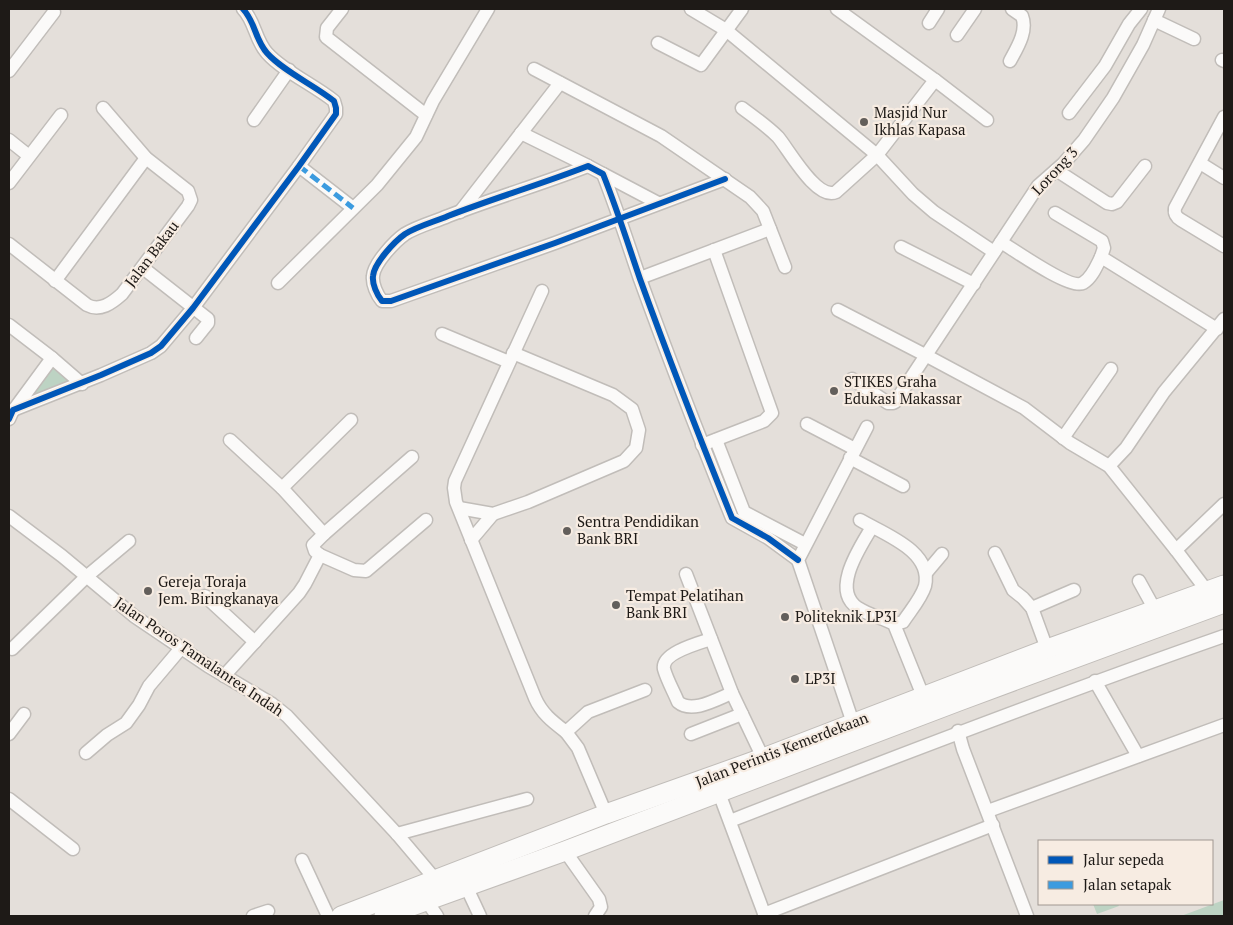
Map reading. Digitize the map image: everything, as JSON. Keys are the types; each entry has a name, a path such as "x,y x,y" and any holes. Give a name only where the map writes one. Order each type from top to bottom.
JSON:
{"highway":[{"name":"Jalan Perintis Kemerdekaan","path":"384,916 466,886 567,854 719,793 930,703 1047,648 1216,588"},
{"name":"Jalan Perintis Kemerdekaan","path":"341,916 606,814 763,758 853,723 930,703 1224,603"}],"street":[{"path":"342,9 327,28 326,37 426,116"},
{"path":"278,283 392,168 416,137 432,101 488,9"},
{"path":"691,9 726,30 877,155 913,194 934,212 997,247 1071,283 1084,283 1101,257 1104,248 1102,242 1055,213"},
{"path":"658,43 701,65 742,9"},
{"path":"838,9 987,120"},
{"path":"929,23 938,9"},
{"path":"957,36 975,9"},
{"path":"1010,61 1022,37 1024,25 1022,16 1012,9"},
{"path":"1068,113 1105,66 1129,24 1141,9"},
{"path":"10,414 101,376 151,353 161,346 193,308 329,126 336,114 334,101 266,52 257,37 248,11"},
{"path":"9,71 55,13"},
{"path":"1154,13 1194,39"},
{"name":"Lorong 3","path":"852,378 893,404 927,356 997,247 1041,183 1084,140 1124,79 1154,13"},
{"path":"1105,66 1124,79"},
{"path":"534,69 661,136 750,196 761,208 785,267"},
{"path":"254,120 290,70"},
{"path":"742,108 770,130 812,182 825,193 832,194 877,155 935,80"},
{"path":"460,212 560,83"},
{"name":"Jalan Bakau","path":"9,244 87,305 99,308 112,302 122,294 191,200 188,191 146,158 103,108"},
{"path":"9,183 61,115"},
{"path":"1224,118 1175,208 1175,214 1181,220 1224,246"},
{"path":"521,133 658,203"},
{"path":"9,140 29,156"},
{"path":"55,281 146,158"},
{"path":"1200,163 1224,178"},
{"path":"299,166 354,208"},
{"path":"588,166 460,212 405,235 381,259 373,276 378,295 382,301 391,301 555,243 619,217 725,179"},
{"path":"1056,170 1107,203 1112,204 1117,202 1145,166"},
{"path":"603,174 702,444 732,518 768,538 798,560 853,723"},
{"path":"640,278 770,229"},
{"path":"901,247 974,284"},
{"path":"702,444 764,421 772,412 714,250"},
{"path":"1101,257 1221,324 1164,392 1126,448 1109,466"},
{"path":"142,268 209,320 196,338"},
{"path":"542,291 455,481 455,494 470,540 539,707 549,719 566,732 578,748 606,814"},
{"path":"838,310 1024,408 1063,438 1109,466 1176,550 1216,588"},
{"path":"9,325 82,384"},
{"path":"442,334 511,357 613,395 632,409 638,424 638,442 632,454 614,467 493,514 459,508"},
{"path":"10,414 52,358"},
{"path":"1063,438 1111,369"},
{"path":"282,488 352,420"},
{"path":"807,424 903,486"},
{"path":"798,560 867,427"},
{"path":"230,440 282,488 324,534"},
{"path":"716,440 744,512 805,544"},
{"path":"412,457 324,534 314,545 314,551 354,570 366,571 426,520"},
{"path":"1176,550 1224,504"},
{"path":"470,540 493,514"},
{"name":"Jalan Poros Tamalanrea Indah","path":"9,516 62,556 129,612 224,676 272,704 286,716 397,834 435,879"},
{"path":"860,520 912,550 920,558 926,573 923,591 898,623"},
{"path":"872,527 847,577 848,592 850,599 859,610 898,623"},
{"path":"12,649 86,577 128,541"},
{"path":"995,553 1013,590 1032,608 1047,648"},
{"path":"926,573 942,554"},
{"path":"224,676 299,593 320,555"},
{"path":"686,574 732,694 763,758"},
{"path":"1139,580 1155,610"},
{"path":"1032,608 1074,590"},
{"path":"205,596 255,642"},
{"path":"898,623 930,703"},
{"path":"730,820 958,732 1224,636"},
{"path":"711,639 673,654 665,661 664,668 678,702 682,706 694,707 732,694"},
{"path":"86,752 126,723 139,705 149,686 182,647"},
{"path":"1095,681 1138,756"},
{"path":"566,732 588,712 644,690"},
{"path":"9,734 24,714"},
{"path":"691,734 742,714"},
{"path":"988,812 1224,724"},
{"path":"958,732 1028,916"},
{"path":"719,793 765,915 993,825"},
{"path":"397,834 526,798"},
{"path":"9,799 74,849"},
{"path":"567,854 599,899 601,907 595,916"},
{"path":"302,860 328,916"},
{"path":"466,886 480,916"},
{"path":"426,900 437,916"},
{"path":"253,916 268,911"}],"green space":[{"path":"56,365 73,378 28,400"},
{"path":"1224,900 1224,916 1181,916 1213,905"},
{"path":"1093,905 1119,906 1097,914"}],"marked path":[{"path":"299,166 353,208"}],"cycle path":[{"path":"9,419 13,410 101,375 151,353 161,346 193,308 336,114 334,101 281,66 267,53 243,9"},
{"path":"725,179 555,243 391,301 382,301 373,282 374,271 386,253 401,237 415,229 465,209 588,166 603,174 618,213 622,226 640,279 662,339 732,518 768,538 798,560"}],"place":[{"name":"Masjid Nur Ikhlas Kapasa","path":"864,122"},
{"name":"STIKES Graha Edukasi Makassar","path":"834,391"},
{"name":"Sentra Pendidikan Bank BRI","path":"567,531"},
{"name":"Gereja Toraja Jem. Biringkanaya","path":"148,591"},
{"name":"Tempat Pelatihan Bank BRI","path":"616,605"},
{"name":"Politeknik LP3I","path":"785,617"},
{"name":"LP3I","path":"795,679"}]}
